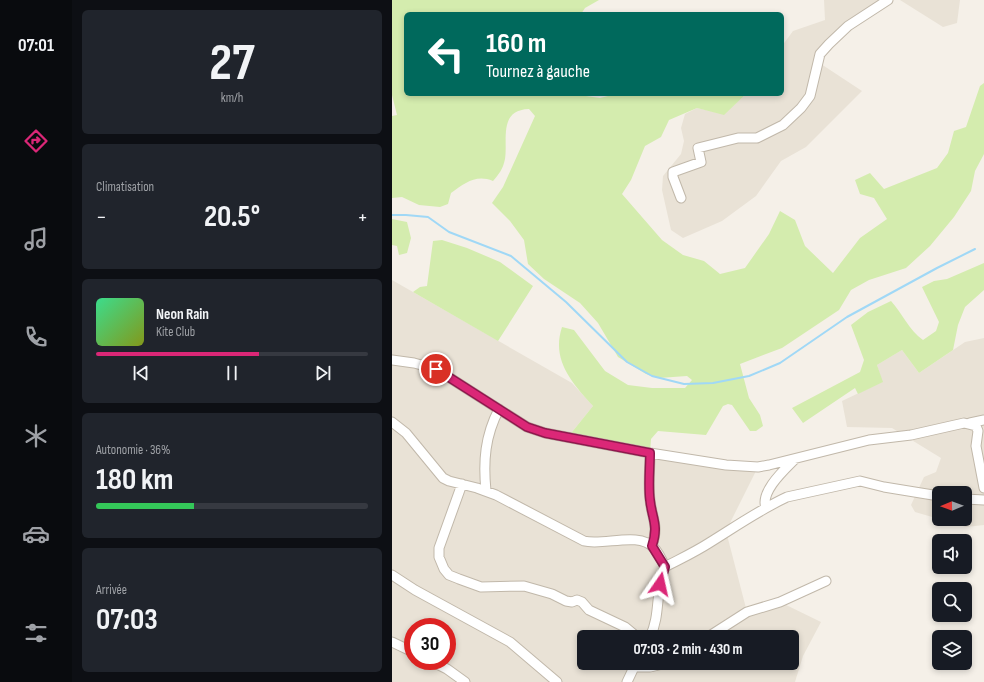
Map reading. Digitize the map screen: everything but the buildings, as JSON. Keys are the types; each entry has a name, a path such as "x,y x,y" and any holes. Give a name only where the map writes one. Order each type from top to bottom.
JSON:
{"street":[{"path":"681,198 673,178 673,172 701,162 698,148 738,138 757,138 784,125 801,108 810,96 820,54 848,26 888,0"},
{"path":"392,360 414,363 436,369 527,427 545,433 650,453 726,465 758,467 794,460 868,440 911,435 964,422 970,423 976,426 978,431 976,437 980,451 984,488"},
{"path":"486,491 485,453 490,427 499,409"},
{"path":"970,423 984,420"},
{"path":"392,422 406,433 443,478 486,491 584,541 639,540 652,546 665,567"},
{"path":"650,453 650,500 656,520 655,537 652,546"},
{"path":"766,508 764,499 766,494 781,473 794,460"},
{"path":"653,630 656,622 658,593 665,567 709,543 751,515 787,497 860,481 884,487 932,495"},
{"path":"462,484 439,548 441,563 449,575 469,584 481,587 524,586 552,594 566,601 572,602 577,600 582,602 589,610 629,630"},
{"path":"972,499 984,500"},
{"path":"392,575 415,590 510,642 557,682"},
{"path":"719,630 747,612 780,602 826,581"},
{"path":"392,642 404,648"},
{"path":"448,670 465,682"},
{"path":"627,682 633,670"}],"shaded area":[{"path":"824,0 888,0 848,26 818,62 862,91 806,147 781,161 756,196 722,221 683,238 671,230 662,190 663,176 681,154 684,141 681,128 685,114 697,108 724,114 744,96 784,96 784,43 793,31 825,20"},
{"path":"900,0 960,0 957,23 943,27"},
{"path":"392,280 572,383 593,406 568,437 758,467 726,531 747,612 780,602 821,622 803,656 799,669 799,630 577,630 577,670 799,670 795,682 392,682"},
{"path":"984,338 984,525 966,527 963,526 972,526 972,486 932,486 932,517 915,512 911,505 924,477 936,472 941,458 892,428 847,427 842,401 882,382 877,365 902,350 919,373 965,342"}],"green space":[{"path":"392,0 599,0 585,8 582,12 404,12 404,96 586,96 600,98 608,96 744,96 724,115 697,108 669,120 661,137 645,146 631,180 622,194 662,240 683,255 704,261 720,274 745,268 769,234 780,211 795,220 805,246 833,273 860,238 887,219 874,198 860,194 855,180 870,173 884,189 937,168 948,153 954,131 966,127 980,86 984,83 984,154 975,171 971,191 954,217 930,246 906,268 869,280 851,290 839,310 782,348 740,364 749,398 760,415 763,426 756,431 750,431 732,405 728,404 723,406 706,435 658,431 651,439 650,453 568,437 593,406 571,380 561,360 559,339 562,327 574,330 605,371 628,385 652,388 685,388 692,380 687,376 659,378 646,374 618,357 598,323 580,303 544,279 528,264 524,240 510,221 492,203 503,187 535,116 529,109 519,111 509,120 506,127 506,151 504,163 493,181 487,179 476,179 466,183 451,193 448,204 440,207 419,205 402,197 392,198 392,116 397,115 392,95"},
{"path":"392,219 407,222 411,238 407,253 399,255 397,246 392,245"},
{"path":"442,240 467,248 500,262 533,286 498,341 413,292 420,287 427,286 433,241"},
{"path":"984,263 984,290 965,307 958,325 953,350 919,373 902,350 877,365 883,382 858,394 855,388 803,423 792,408 860,372 864,360 851,325 868,312 891,301 918,336 923,340 936,331 939,322 922,287 934,281 947,279"}],"waterway":[{"path":"392,215 428,217 449,232 511,256 566,302 627,362 652,376 684,384 713,383 749,376 780,363 847,317 975,249"}],"route":[{"path":"436,369 527,427 545,433 650,453 650,500 656,520 655,537 652,546 665,567 660,584"}]}
